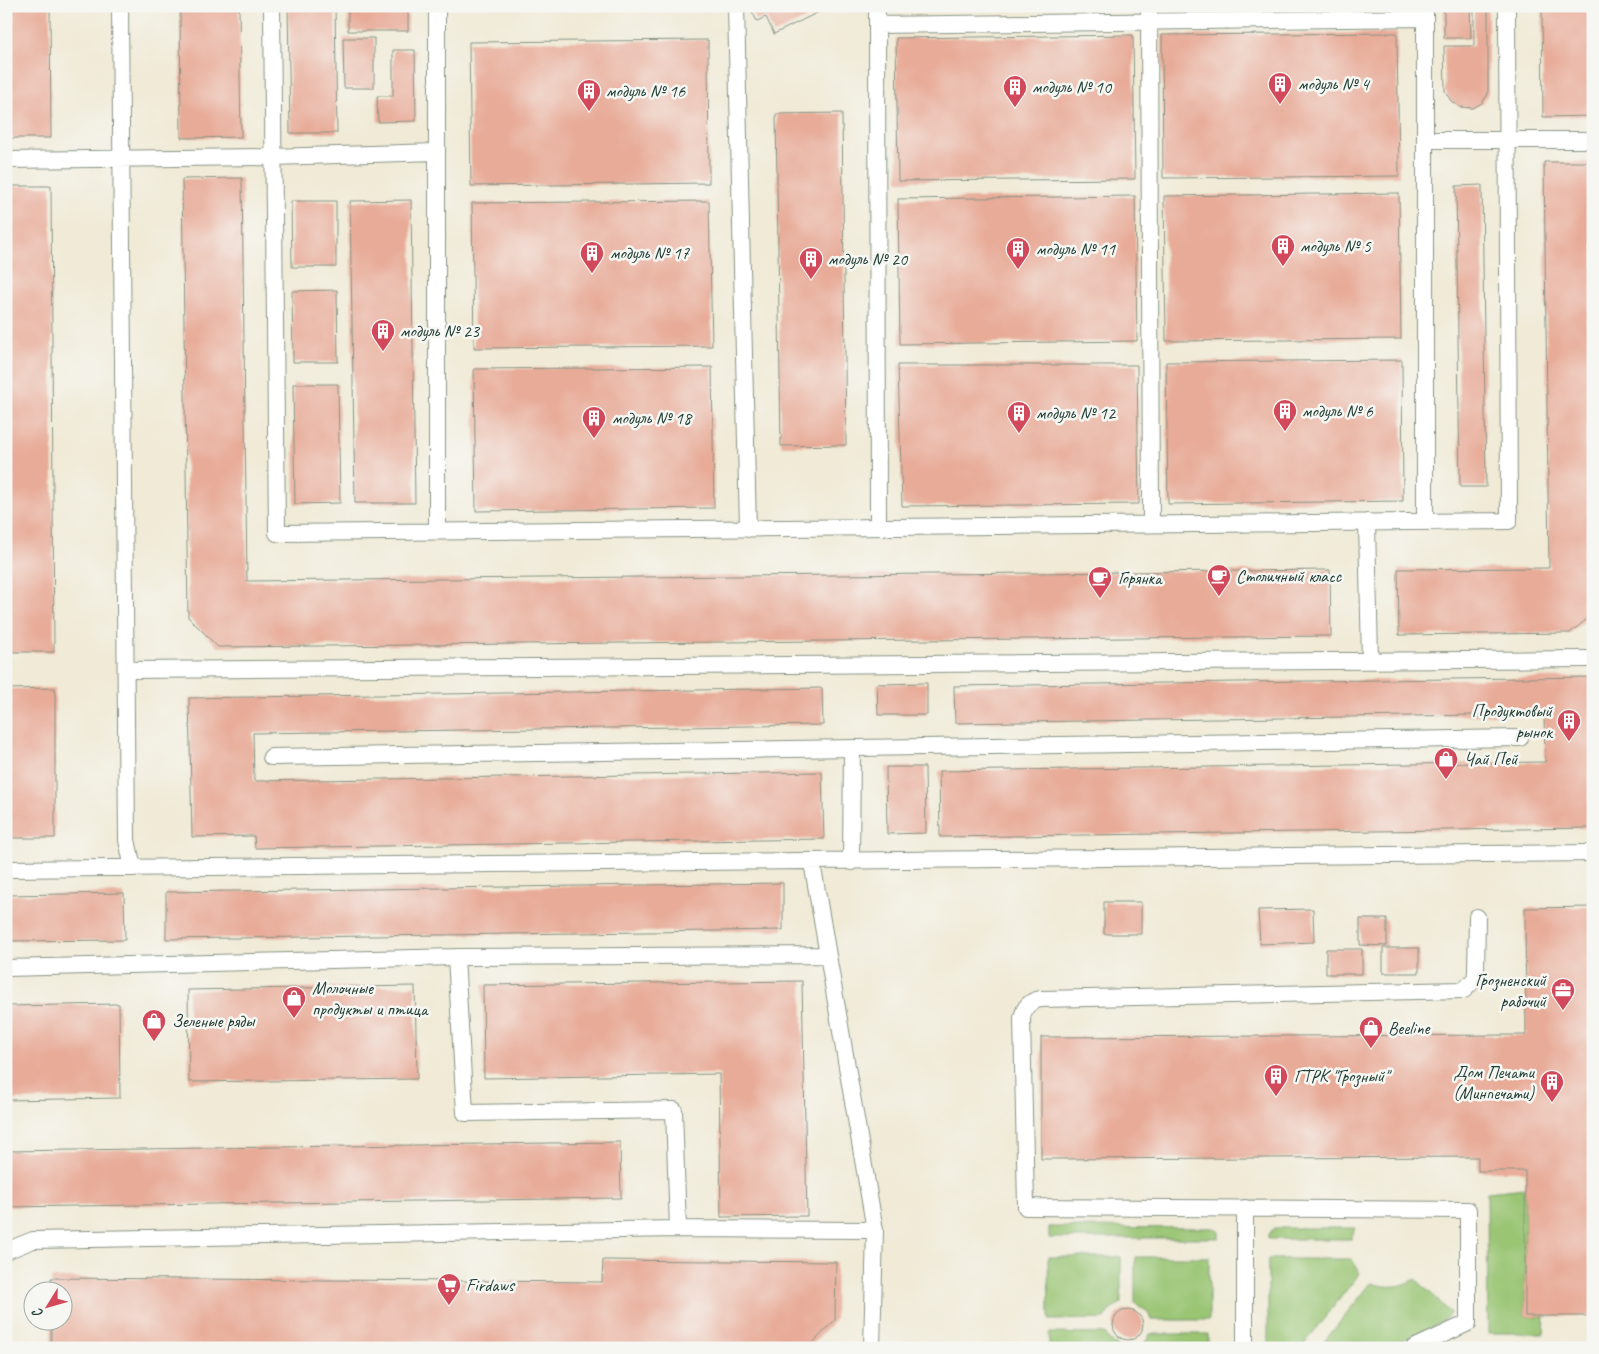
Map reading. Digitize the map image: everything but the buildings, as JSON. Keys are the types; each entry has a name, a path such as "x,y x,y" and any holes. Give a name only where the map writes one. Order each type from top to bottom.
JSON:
{"lane":[{"path":"120,6 123,157 127,840 133,868"},
{"path":"272,6 277,533 1509,521 1508,6"},
{"path":"437,6 437,530"},
{"path":"736,6 748,529"},
{"path":"877,6 878,526"},
{"path":"877,25 1149,14 1425,12 1425,522"},
{"path":"1149,14 1151,523"},
{"path":"1425,140 1593,140"},
{"path":"6,160 123,157 272,157 437,152"},
{"path":"1367,522 1370,661"},
{"path":"127,670 1593,659"},
{"path":"271,757 1520,738"},
{"path":"851,862 852,748"},
{"path":"6,869 851,862 1593,853"},
{"path":"812,862 875,1230 872,1348"},
{"path":"1414,1348 1468,1324 1468,1210 1026,1207 1022,1018 1027,1004 1033,1000 1041,999 1464,990 1474,979 1477,917"},
{"path":"6,968 456,958 827,955"},
{"path":"456,958 465,1113 674,1110 678,1229"},
{"path":"1245,1208 1245,1348"},
{"path":"6,1251 33,1240 678,1229 875,1230"}],"green space":[{"path":"1525,1188 1525,1316 1545,1316 1544,1333 1488,1333 1487,1192"},
{"path":"1049,1227 1214,1228 1219,1232 1219,1238 1049,1238"},
{"path":"1275,1228 1355,1228 1351,1239 1268,1239 1268,1234"},
{"path":"1048,1257 1121,1257 1121,1303 1108,1312 1105,1319 1049,1320"},
{"path":"1135,1257 1209,1257 1209,1320 1151,1320 1148,1312 1135,1303"},
{"path":"1268,1259 1352,1259 1360,1273 1301,1348 1268,1348"},
{"path":"1416,1279 1451,1313 1441,1323 1386,1348 1319,1348 1371,1283 1394,1286"},
{"path":"1049,1333 1105,1334 1119,1348 1049,1348"},
{"path":"1150,1334 1208,1334 1208,1348 1137,1348 1148,1340"}],"place":[{"name":"модуль № 4","path":"1280,105"},
{"name":"модуль № 10","path":"1015,108"},
{"name":"модуль № 16","path":"589,112"},
{"name":"модуль № 5","path":"1283,267"},
{"name":"модуль № 11","path":"1018,270"},
{"name":"модуль № 17","path":"592,274"},
{"name":"модуль № 20","path":"811,280"},
{"name":"модуль № 23","path":"383,352"},
{"name":"модуль № 6","path":"1285,432"},
{"name":"модуль № 12","path":"1019,434"},
{"name":"модуль № 18","path":"594,439"},
{"name":"Столичный класс","path":"1219,597"},
{"name":"Горянка","path":"1100,599"},
{"name":"Продуктовый рынок","path":"1569,742"},
{"name":"Чай Пей","path":"1446,780"},
{"name":"Грозненский рабочий","path":"1563,1011"},
{"name":"Молочные продукты и птица","path":"294,1019"},
{"name":"Зеленые ряды","path":"154,1042"},
{"name":"Beeline","path":"1371,1049"},
{"name":"ГТРК \"Грозный\"","path":"1276,1097"},
{"name":"Дом Печати (Минпечати)","path":"1552,1103"},
{"name":"Firdaws","path":"449,1306"}]}
